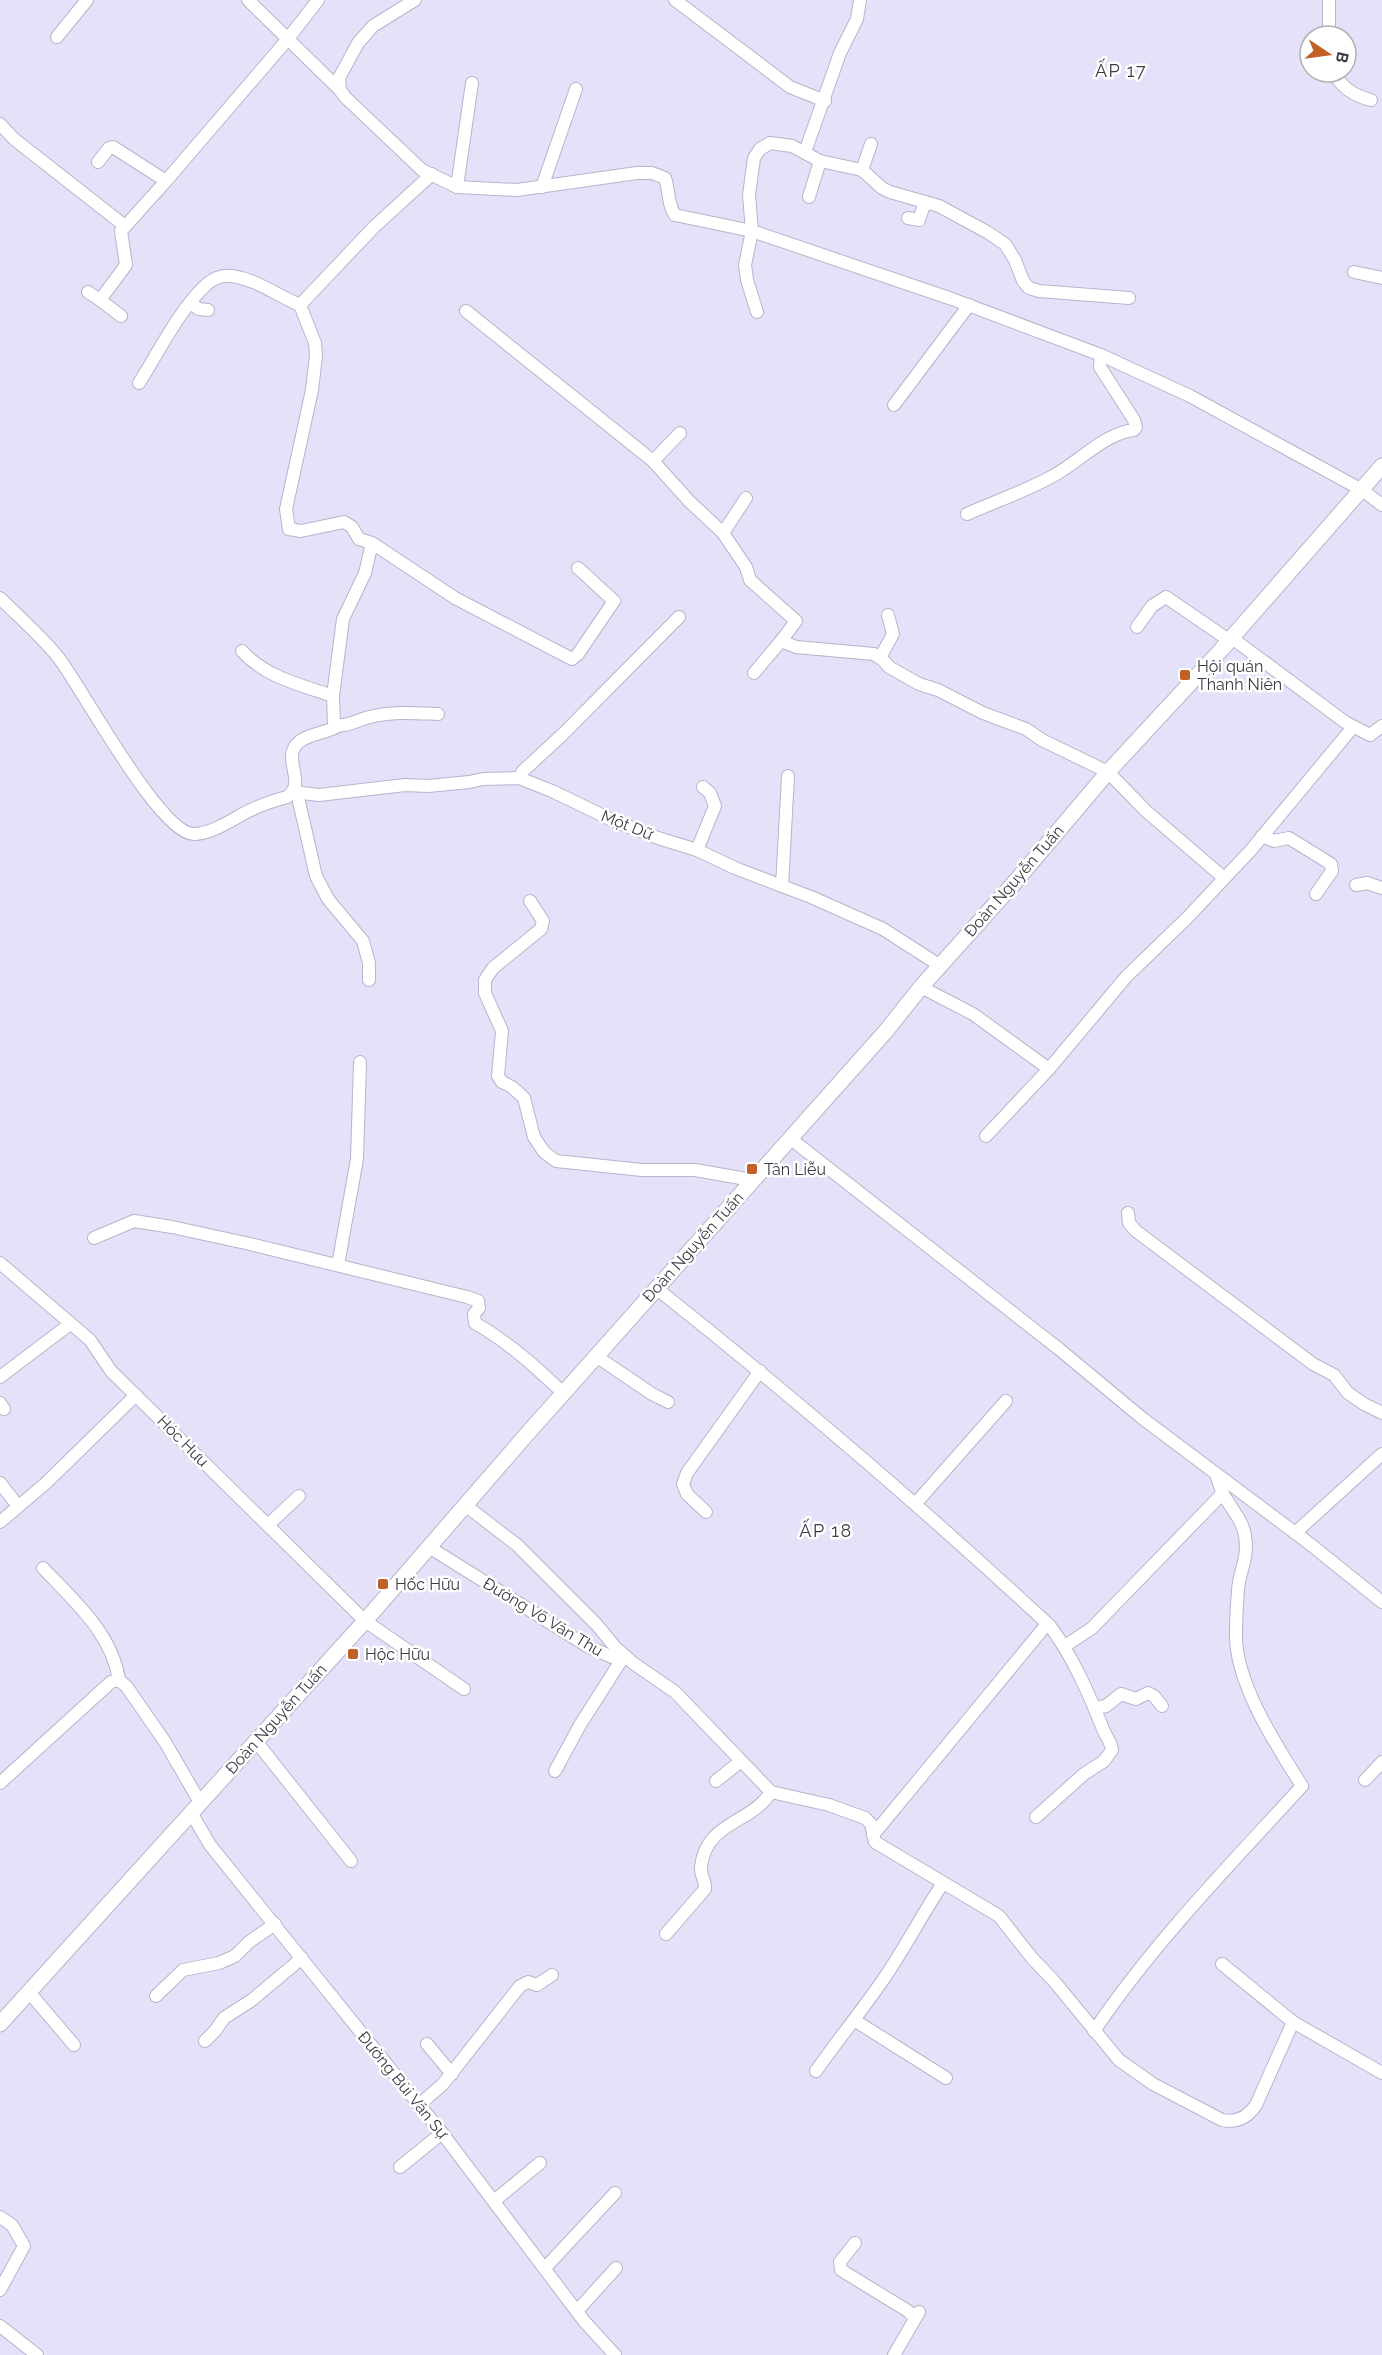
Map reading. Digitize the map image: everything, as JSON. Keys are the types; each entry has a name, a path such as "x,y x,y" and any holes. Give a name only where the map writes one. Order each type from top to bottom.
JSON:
{"main road":[{"name":"Đoàn Nguyễn Tuấn","path":"0,2024 365,1621 563,1393 886,1031 939,965 1015,882 1108,772 1231,639 1382,466"}],"street":[{"path":"57,37 87,0"},
{"path":"248,0 422,170 457,187 517,190 610,176 652,173 665,178 669,188 672,211 675,215 752,231 969,305 1101,355 1190,396 1362,490 1382,505"},
{"path":"100,300 126,265 121,236 125,226 287,40 318,0"},
{"path":"340,90 339,78 358,43 373,26 416,0"},
{"path":"675,0 790,87 825,101"},
{"path":"805,152 825,101 840,53 857,19 860,0"},
{"path":"1329,0 1329,24"},
{"path":"457,187 472,84"},
{"path":"1341,84 1358,97 1371,100"},
{"path":"542,187 576,89"},
{"path":"0,124 14,139 125,226"},
{"path":"757,312 745,265 752,231 749,195 753,179 752,165 756,153 770,142 792,146 820,161 862,170 890,192 958,214 1005,244 1015,260 1023,281 1029,288 1039,291 1129,298"},
{"path":"862,170 871,144"},
{"path":"98,162 109,148 113,147 166,181"},
{"path":"809,197 820,161"},
{"path":"300,305 374,227 432,174"},
{"path":"908,218 919,220 926,202"},
{"path":"1354,272 1382,279"},
{"path":"139,383 190,303 207,283 224,275 268,287 279,296 300,305 315,343 316,356 312,390 286,509 289,529 301,531 344,522 352,527 359,539 372,543 455,598 572,658 578,654 614,601 578,568"},
{"path":"87,292 121,316"},
{"path":"190,303 199,309 208,310"},
{"path":"894,405 969,305"},
{"path":"466,311 653,461 689,501 723,533 746,567 750,580 796,621 754,673"},
{"path":"967,514 1053,476 1114,435 1134,430 1136,426 1134,420 1100,367 1101,355"},
{"path":"653,461 680,433"},
{"path":"723,533 746,498"},
{"path":"338,726 334,724 333,696 342,619 365,573 372,543"},
{"path":"1137,627 1152,606 1166,597 1231,639 1353,727 1370,735 1382,726"},
{"path":"0,598 58,657 151,799 170,822 186,833 194,835 230,823 240,816 296,792"},
{"path":"880,658 893,634 888,615"},
{"path":"519,778 522,771 679,617"},
{"path":"782,641 796,646 864,652 880,658 889,667 919,684 938,690 983,713 1026,729 1042,740 1108,772 1146,811 1224,878"},
{"path":"242,651 259,666 279,677 333,696"},
{"path":"369,980 369,963 363,941 328,899 316,876 296,792 292,761 294,747 303,739 328,733 338,726 371,717 394,713 438,714"},
{"path":"986,1136 1049,1069 1126,977 1188,917 1262,836 1353,727"},
{"path":"782,886 788,776"},
{"name":"Một Dữ","path":"296,792 319,795 405,785 429,786 483,779 519,778 612,820 697,850 735,868 883,928 939,965"},
{"path":"697,850 715,806 710,793 703,787"},
{"path":"1262,836 1274,841 1289,838 1331,864 1332,871 1316,894"},
{"path":"1356,885 1367,884 1382,888"},
{"path":"530,901 543,921 541,929 493,968 485,980 485,993 502,1031 498,1076 502,1082 512,1087 524,1098 529,1125 538,1145 556,1161 642,1170 695,1170 753,1180"},
{"path":"921,987 973,1014 1049,1069"},
{"path":"338,1266 357,1159 360,1062"},
{"path":"791,1139 1059,1349 1142,1418 1295,1533 1382,1602"},
{"path":"1128,1213 1130,1223 1136,1231 1313,1364 1334,1375 1348,1393 1382,1413"},
{"path":"94,1238 134,1221 216,1237 478,1301 479,1308 474,1314 475,1323 524,1356 563,1393"},
{"name":"Hóc Hưu","path":"0,1263 90,1340 111,1371 365,1621 464,1689"},
{"path":"656,1288 760,1371 916,1503 1047,1623 1065,1646 1095,1708 1104,1733 1110,1741 1112,1750 1104,1761 1084,1774 1036,1817"},
{"path":"0,1377 70,1323"},
{"path":"596,1356 652,1394 668,1402"},
{"path":"706,1512 687,1494 683,1484 687,1473 760,1371"},
{"path":"0,1522 46,1483 136,1395"},
{"path":"916,1503 1006,1401"},
{"path":"1295,1533 1336,1493 1382,1454"},
{"path":"1094,2031 1126,1984 1159,1943 1302,1786 1267,1732 1246,1682 1238,1652 1236,1633 1238,1589 1245,1565 1245,1535 1232,1505 1223,1493 1216,1473"},
{"path":"0,1483 18,1506"},
{"path":"1065,1646 1092,1628 1223,1493"},
{"path":"268,1526 299,1496"},
{"path":"465,1505 517,1545 564,1591 626,1659 675,1692 771,1792 849,1811 865,1818 871,1824 875,1842 999,1916 1119,2060 1153,2084 1222,2120 1231,2122 1250,2114 1293,2022"},
{"name":"Đường Võ Văn Thu","path":"429,1547 557,1629 612,1657 626,1659"},
{"path":"0,1783 111,1682 119,1680 108,1645 96,1626 43,1568"},
{"path":"873,1835 1047,1623"},
{"path":"555,1771 580,1725 626,1659"},
{"name":"Đường Bùi Văn Sự","path":"119,1680 127,1686 165,1742 210,1845 442,2133 577,2311 615,2355"},
{"path":"1095,1708 1106,1706 1121,1694 1136,1699 1148,1693 1154,1696 1162,1706"},
{"path":"255,1740 351,1861"},
{"path":"717,1781 741,1761"},
{"path":"1365,1780 1382,1762"},
{"path":"666,1934 705,1889 700,1868 704,1851 710,1841 722,1828 763,1801 771,1792"},
{"path":"816,2071 908,1942 943,1883"},
{"path":"156,1996 183,1970 193,1966 219,1963 235,1956 249,1942 275,1924"},
{"path":"205,2041 224,2018 252,2000 302,1958"},
{"path":"1222,1964 1293,2022 1382,2073"},
{"path":"419,2105 452,2074 520,1986 528,1982 537,1985 552,1975"},
{"path":"29,1992 74,2045"},
{"path":"854,2020 946,2078"},
{"path":"427,2044 452,2074"},
{"path":"400,2167 442,2133"},
{"path":"494,2201 540,2163"},
{"path":"545,2268 615,2193"},
{"path":"0,2217 12,2225 24,2246 0,2290"},
{"path":"855,2243 840,2262 841,2270 908,2312 917,2315 894,2355"},
{"path":"577,2311 616,2268"},
{"path":"0,2326 37,2355"}],"place":[{"name":"Hội quán Thanh Niên","path":"1185,675"},
{"name":"Tân Liễu","path":"752,1169"},
{"name":"Hốc Hữu","path":"383,1584"},
{"name":"Hộc Hữu","path":"353,1654"}],"district":[{"name":"ẤP 17","path":"1121,70"},
{"name":"ẤP 18","path":"826,1530"}]}
